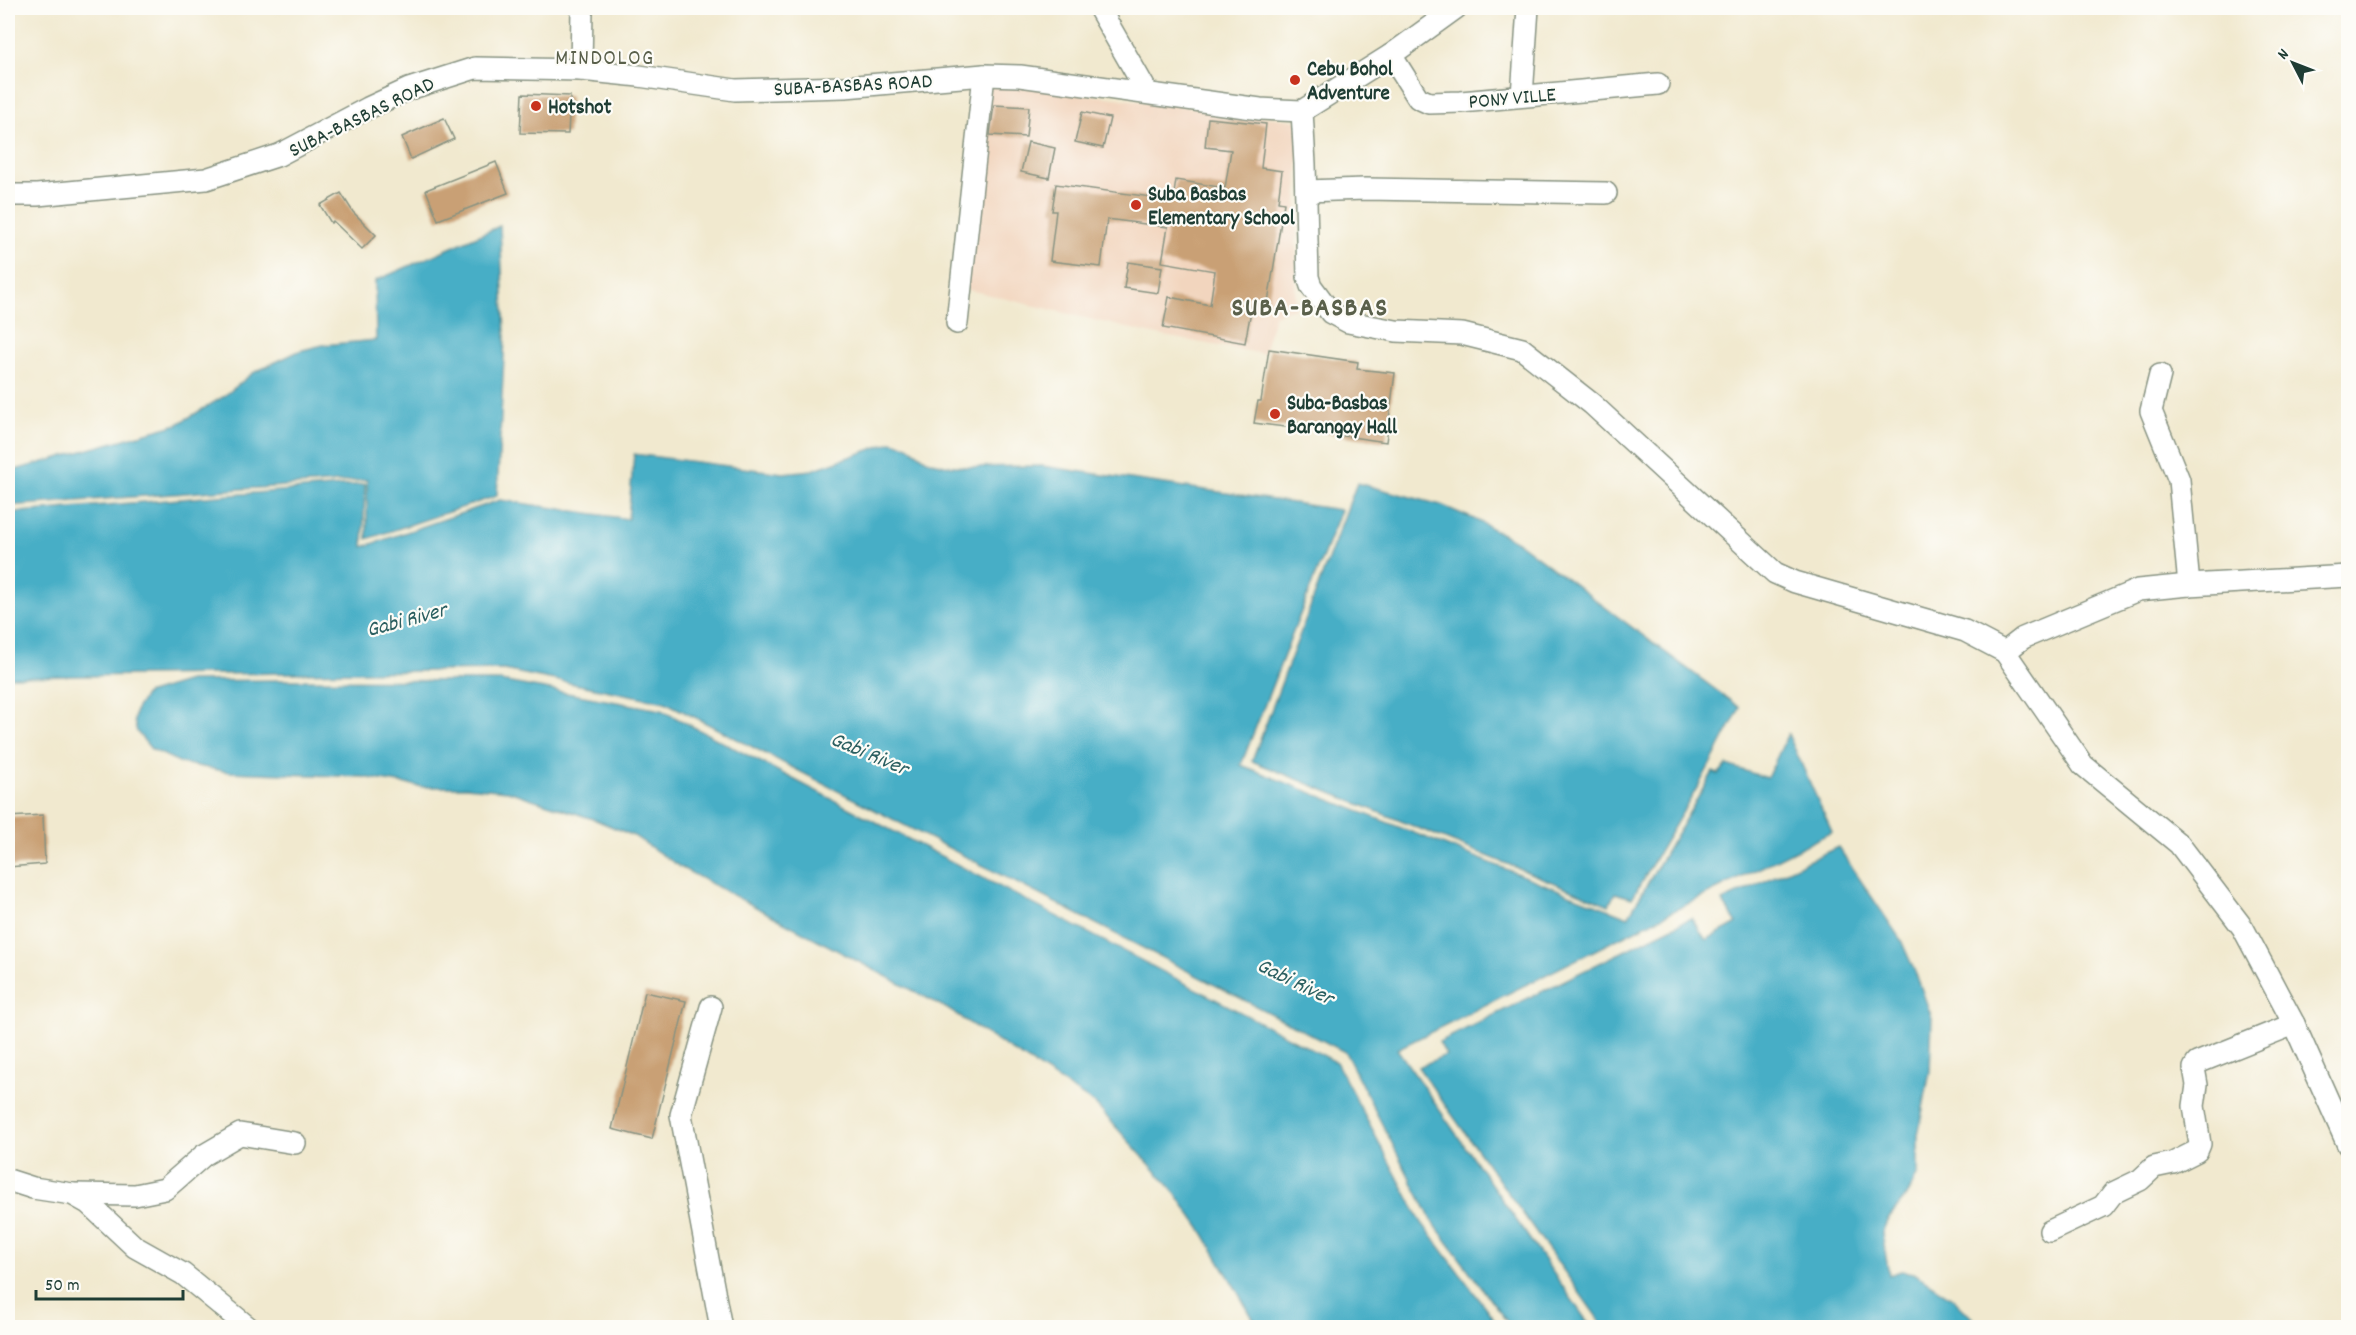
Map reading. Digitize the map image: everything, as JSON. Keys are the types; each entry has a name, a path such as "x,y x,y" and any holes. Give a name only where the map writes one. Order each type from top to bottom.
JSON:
{"street":[{"path":"581,70 582,8"},
{"path":"1099,8 1147,92"},
{"path":"1456,8 1390,55 1302,111 1308,277 1311,286 1331,313 1348,322 1386,329 1462,334 1522,349 1592,404 1775,573 1795,582 1965,631 2005,652 2083,765 2179,844 2243,928 2295,1024 2349,1144"},
{"path":"1522,96 1528,8"},
{"name":"PONY VILLE","path":"1390,55 1418,98 1430,103 1658,84"},
{"name":"SUBA-BASBAS ROAD","path":"8,195 37,195 206,179 279,155 409,89 450,74 475,68 581,70 735,90 845,87 984,75 1020,76 1260,109 1302,111"},
{"path":"957,323 984,75"},
{"path":"1306,191 1365,189 1606,193"},
{"path":"2160,375 2151,411 2179,480 2189,585"},
{"path":"2005,652 2022,638 2138,590 2349,576"},
{"path":"711,1007 681,1115 722,1328"},
{"path":"2050,1231 2103,1206 2113,1193 2140,1180 2154,1167 2173,1163 2197,1151 2200,1144 2194,1106 2197,1085 2194,1068 2197,1063 2295,1024"},
{"path":"8,1180 33,1188 72,1194 135,1195 165,1189 204,1155 240,1134 295,1143"},
{"path":"72,1194 88,1203 135,1247 183,1274 249,1328"}],"shaded area":[{"name":"Suba Basbas Elementary School","path":"988,82 1299,121 1295,308 1274,315 1264,354 1153,334 965,289"}],"water":[{"path":"500,226 505,336 497,496 367,539 367,480 8,506 8,472 178,424 223,397 253,373 299,351 323,345 376,340 375,281"},
{"name":"Gabi River","path":"892,442 908,446 927,460 944,465 1042,466 1341,510 1241,765 1628,917 1713,772 1718,774 1727,765 1767,778 1788,734 1832,832 1397,1049 1591,1327 1511,1327 1432,1221 1345,1052 665,702 504,670 8,677 8,513 365,484 363,547 500,500 628,519 634,454 783,473 812,470"},
{"path":"1357,483 1441,505 1476,520 1519,543 1740,708 1700,783 1632,898 1615,893 1609,905 1252,761"},
{"path":"189,681 500,681 661,710 1336,1062 1422,1223 1500,1327 1258,1327 1204,1234 1174,1191 1095,1104 946,1008 682,868 634,836 596,820 508,791 466,787 423,787 363,777 229,772 181,763 151,749 137,732 134,721 136,709 146,694"},
{"path":"1838,847 1901,940 1932,1018 1930,1071 1918,1135 1918,1173 1908,1194 1887,1221 1882,1233 1889,1275 1901,1271 1914,1273 1952,1298 1981,1327 1604,1327 1418,1067 1446,1055 1439,1042 1691,918 1706,940 1737,923 1722,901"}],"building":[{"path":"522,94 570,96 568,134 520,133"},
{"path":"994,105 1029,107 1026,137 990,135"},
{"path":"1082,112 1110,118 1103,148 1075,142"},
{"path":"444,118 454,139 411,159 402,137"},
{"path":"1208,118 1266,124 1261,168 1282,171 1278,202 1284,203 1268,302 1253,300 1245,343 1163,328 1169,297 1210,305 1215,271 1162,262 1168,227 1107,219 1101,267 1050,261 1056,211 1052,211 1056,184 1173,200 1176,180 1225,188 1231,150 1205,147"},
{"path":"1028,142 1055,148 1049,178 1021,172"},
{"path":"496,162 508,193 438,220 426,190"},
{"path":"341,193 353,212 376,235 362,249 333,221 331,223 320,205"},
{"path":"1128,262 1162,267 1158,293 1124,288"},
{"path":"1269,349 1358,362 1357,369 1395,373 1386,442 1324,433 1325,427 1293,422 1293,428 1254,423 1258,401 1261,401"},
{"path":"43,815 45,864 8,867 8,817"},
{"path":"645,992 686,1001 652,1139 612,1129"}],"place":[{"name":"Cebu Bohol Adventure","path":"1295,80"},
{"name":"Hotshot","path":"536,106"},
{"name":"Suba Basbas Elementary School","path":"1136,205"},
{"name":"Suba-Basbas Barangay Hall","path":"1275,414"}],"district":[{"name":"MINDOLOG","path":"605,56"},
{"name":"SUBA-BASBAS","path":"1310,306"}]}
